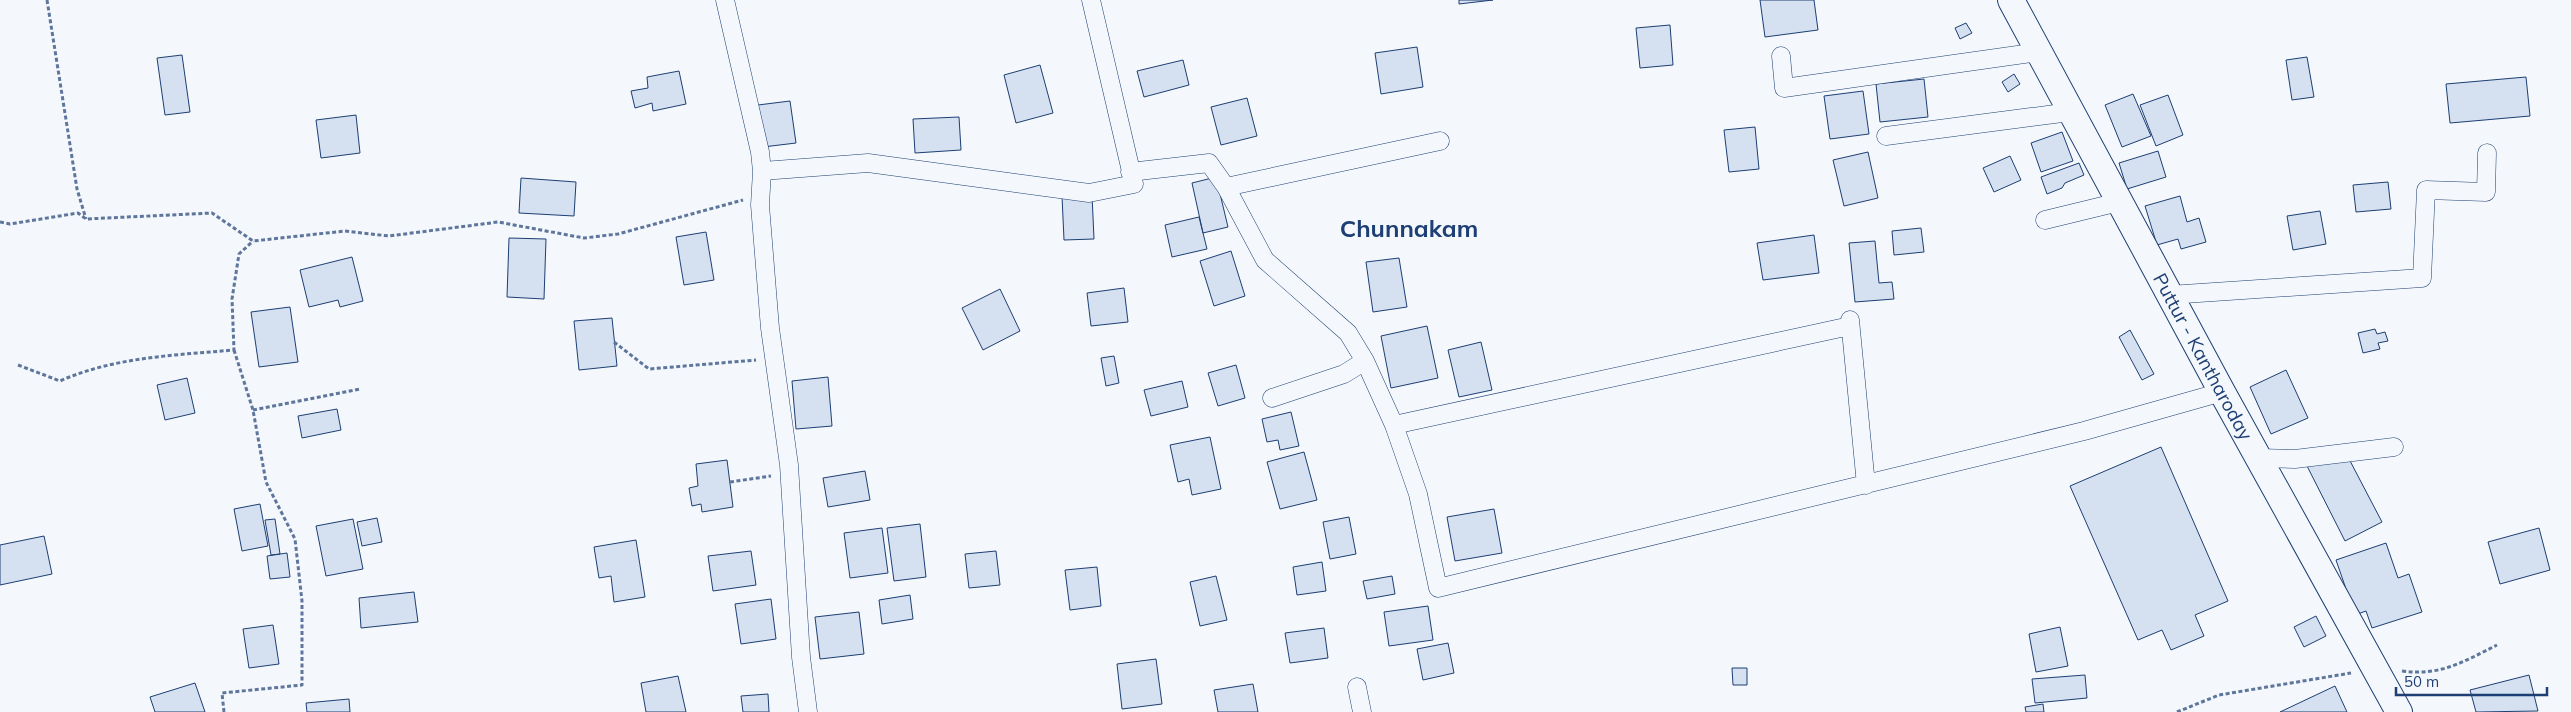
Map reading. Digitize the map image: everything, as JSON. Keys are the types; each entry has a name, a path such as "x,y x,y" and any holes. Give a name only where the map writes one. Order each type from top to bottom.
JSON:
{"main road":[{"name":"Puttur - Kantharoday","path":"2011,0 2169,295 2399,712"}],"street":[{"path":"725,0 760,152 762,171 760,195 774,359 789,474 801,657 808,712"},
{"path":"762,171 868,163 1089,193 1134,184 1091,0"},
{"path":"1781,56 1784,88 2038,52"},
{"path":"1886,136 2070,112"},
{"path":"1226,187 1440,142"},
{"path":"2169,295 2422,278 2426,190 2486,192 2487,153"},
{"path":"1130,172 1209,163 1226,187 1265,260 1348,332 1365,361 1394,425 1418,494 1438,588 2084,431 2222,392"},
{"path":"2045,220 2119,202"},
{"path":"1394,425 1850,323 1866,485"},
{"path":"1272,398 1344,374 1365,361"},
{"path":"2258,458 2295,459 2394,447"},
{"path":"1357,687 1362,712"}],"path":[{"path":"47,0 77,189 86,220"},
{"path":"224,712 222,694 302,685 302,601 295,539 266,482 253,410 234,350 232,299 239,254 253,241 345,231 389,236 498,222 584,238 618,234 760,195"},
{"path":"0,222 10,224 78,213 86,220 212,213 253,241"},
{"path":"614,342 649,369 774,359"},
{"path":"18,365 60,381 82,372 151,357 234,350"},
{"path":"253,410 360,389"},
{"path":"730,482 789,474"},
{"path":"2177,712 2218,695 2375,669 2421,674 2448,669 2497,645"}],"building":[{"path":"1459,0 1493,0 1459,4"},
{"path":"1760,0 1814,0 1818,30 1765,37"},
{"path":"1966,23 1972,33 1960,39 1955,28"},
{"path":"1670,25 1673,65 1640,68 1636,28"},
{"path":"1417,47 1423,87 1381,94 1375,53"},
{"path":"182,55 190,112 165,115 157,58"},
{"path":"2307,57 2314,97 2292,100 2286,60"},
{"path":"1183,60 1189,85 1144,97 1137,71"},
{"path":"1040,65 1053,113 1016,123 1004,75"},
{"path":"679,71 686,104 653,111 652,103 635,108 631,91 648,88 647,77"},
{"path":"2014,74 2020,84 2008,92 2002,82"},
{"path":"2526,77 2530,116 2450,123 2446,84"},
{"path":"1924,79 1928,117 1880,122 1876,84"},
{"path":"1863,91 1869,134 1830,139 1824,96"},
{"path":"2133,94 2151,136 2122,147 2105,105"},
{"path":"2168,95 2183,135 2156,146 2140,105"},
{"path":"1247,98 1257,136 1221,145 1211,107"},
{"path":"790,101 796,143 763,147 758,105"},
{"path":"356,115 360,153 321,158 316,120"},
{"path":"959,117 961,150 915,153 913,119"},
{"path":"1755,127 1759,169 1729,172 1724,130"},
{"path":"2062,132 2073,161 2041,172 2031,143"},
{"path":"2158,151 2166,177 2127,189 2119,163"},
{"path":"1868,152 1878,198 1844,206 1833,160"},
{"path":"2010,156 2021,180 1994,192 1983,168"},
{"path":"2079,163 2084,175 2065,183 2062,188 2047,194 2041,177"},
{"path":"1216,177 1228,227 1203,233 1192,183"},
{"path":"521,178 576,182 574,216 519,213"},
{"path":"2388,182 2391,209 2356,212 2353,185"},
{"path":"1092,195 1094,239 1064,240 1062,196"},
{"path":"2180,196 2187,222 2199,218 2206,242 2181,249 2178,239 2157,245 2145,206"},
{"path":"2320,211 2326,244 2293,250 2287,216"},
{"path":"1199,217 1207,249 1172,257 1165,225"},
{"path":"1921,228 1924,252 1894,255 1892,231"},
{"path":"706,232 714,280 684,285 676,237"},
{"path":"1814,235 1819,273 1763,280 1757,243"},
{"path":"509,238 546,239 544,299 507,297"},
{"path":"1875,241 1879,283 1892,282 1894,299 1855,302 1849,243"},
{"path":"1231,251 1245,296 1214,306 1200,261"},
{"path":"352,257 363,301 340,307 338,300 309,307 300,270"},
{"path":"1399,258 1407,307 1373,312 1366,262"},
{"path":"1124,288 1128,322 1091,326 1087,293"},
{"path":"1000,289 1020,331 983,350 962,308"},
{"path":"290,307 298,362 259,367 251,312"},
{"path":"612,318 617,366 579,370 574,321"},
{"path":"1427,326 1438,378 1391,388 1381,336"},
{"path":"2375,329 2377,334 2385,332 2388,341 2378,343 2380,349 2363,353 2358,333"},
{"path":"2130,330 2154,374 2142,380 2119,337"},
{"path":"1481,342 1492,390 1459,397 1448,350"},
{"path":"1114,356 1119,383 1106,386 1101,358"},
{"path":"1236,365 1245,398 1218,406 1208,373"},
{"path":"2286,370 2308,418 2271,434 2250,387"},
{"path":"828,377 832,426 796,429 792,381"},
{"path":"187,378 195,413 165,420 157,385"},
{"path":"1182,381 1188,407 1151,416 1144,390"},
{"path":"337,409 341,430 302,438 298,416"},
{"path":"1291,412 1299,446 1280,450 1278,440 1267,442 1262,419"},
{"path":"1210,437 1221,489 1192,495 1189,479 1178,482 1170,445"},
{"path":"2161,447 2228,601 2195,615 2204,636 2171,650 2162,630 2138,640 2070,486"},
{"path":"1304,452 1317,500 1280,509 1267,462"},
{"path":"2348,457 2382,522 2345,541 2305,462"},
{"path":"727,460 733,507 702,512 701,504 692,506 689,488 698,486 696,464"},
{"path":"865,471 870,500 828,507 823,478"},
{"path":"260,504 268,546 242,551 234,509"},
{"path":"1494,509 1502,553 1455,561 1447,517"},
{"path":"1349,517 1356,554 1330,559 1323,522"},
{"path":"377,518 382,542 362,546 357,522"},
{"path":"275,519 280,554 271,555 265,520"},
{"path":"353,519 363,569 326,576 316,526"},
{"path":"920,524 926,577 894,581 887,528"},
{"path":"882,528 888,573 850,578 844,533"},
{"path":"2539,528 2550,570 2500,584 2488,542"},
{"path":"44,536 52,574 0,585 0,545"},
{"path":"636,540 645,597 614,602 611,576 599,578 594,547"},
{"path":"2386,543 2398,578 2409,574 2422,612 2372,628 2366,611 2355,615 2336,560"},
{"path":"751,551 756,585 713,591 708,556"},
{"path":"996,551 1000,585 969,588 965,554"},
{"path":"287,553 290,577 270,579 267,556"},
{"path":"1322,562 1326,591 1297,595 1293,567"},
{"path":"1097,567 1101,606 1070,610 1065,570"},
{"path":"1216,576 1227,620 1200,626 1190,582"},
{"path":"1392,576 1395,594 1367,599 1363,581"},
{"path":"414,592 418,622 361,628 359,598"},
{"path":"910,595 913,619 882,624 879,600"},
{"path":"771,599 776,639 741,644 735,604"},
{"path":"1428,606 1433,640 1389,646 1384,612"},
{"path":"859,612 864,654 820,659 815,617"},
{"path":"2316,616 2326,636 2304,647 2294,627"},
{"path":"273,625 279,664 249,668 243,629"},
{"path":"2060,627 2068,666 2036,672 2029,634"},
{"path":"1324,628 1328,658 1290,663 1285,633"},
{"path":"1448,643 1454,673 1423,680 1417,649"},
{"path":"1156,659 1162,704 1122,709 1117,664"},
{"path":"1732,668 1747,668 1747,685 1733,685"},
{"path":"2085,675 2087,698 2035,703 2032,679"},
{"path":"2529,675 2538,711 2476,712 2470,690"},
{"path":"678,676 686,712 646,712 641,683"},
{"path":"195,683 205,712 155,712 150,697"},
{"path":"1253,684 1258,712 1218,712 1214,690"},
{"path":"2335,686 2347,712 2280,712"},
{"path":"768,694 769,712 743,712 741,696"},
{"path":"349,699 350,712 307,712 306,703"},
{"path":"2043,704 2044,712 2026,712 2025,707"}],"district":[{"name":"Chunnakam","path":"1409,229"}]}
